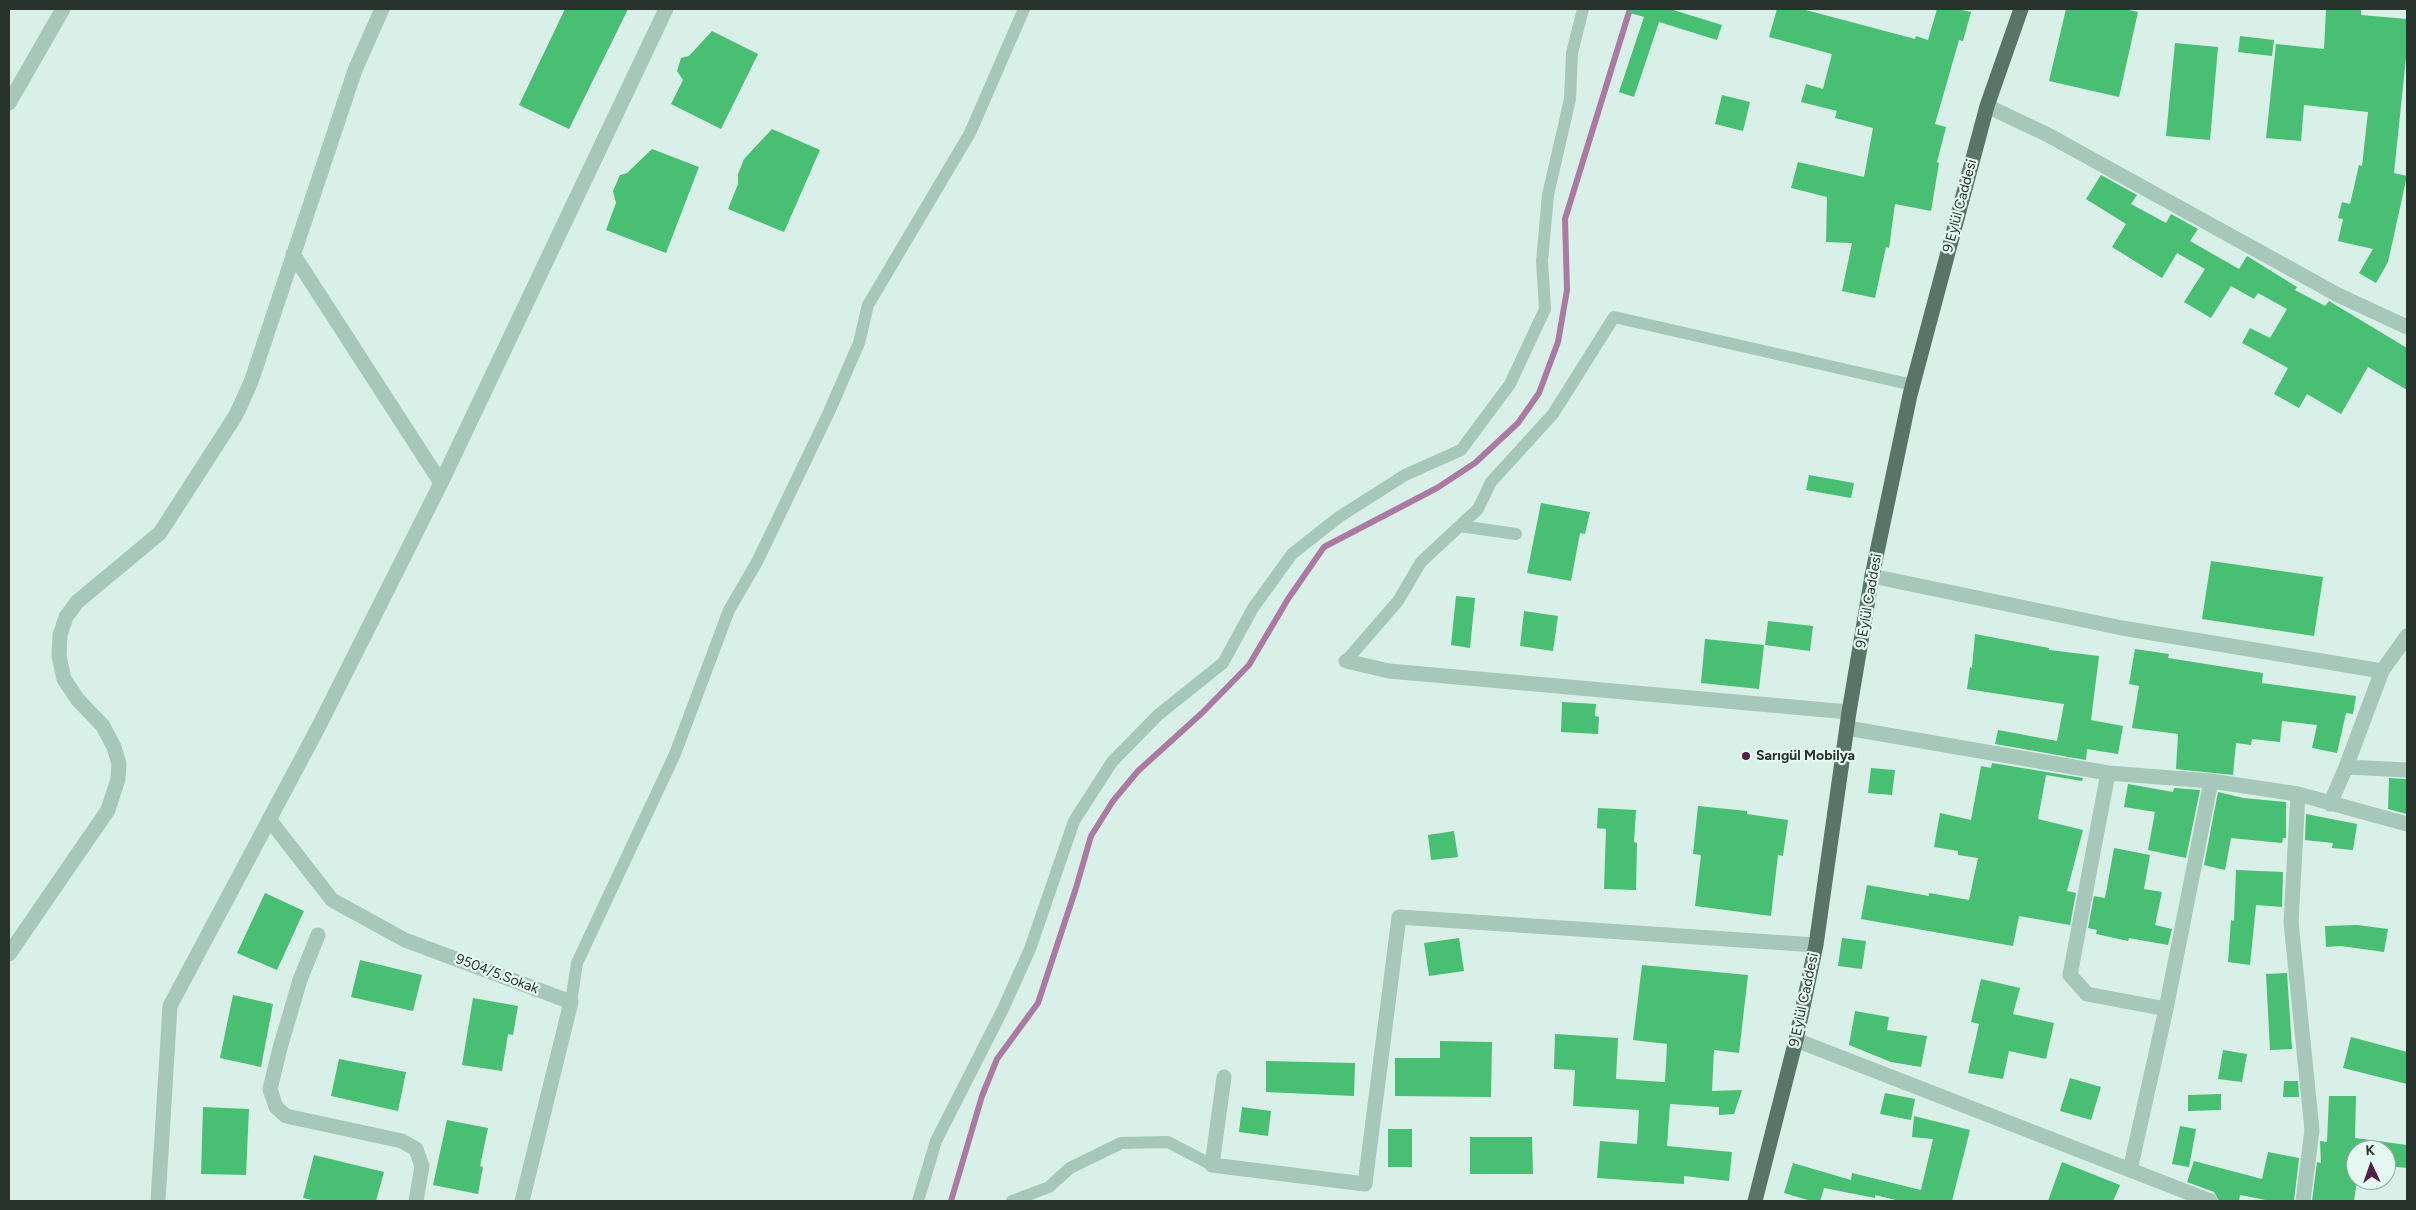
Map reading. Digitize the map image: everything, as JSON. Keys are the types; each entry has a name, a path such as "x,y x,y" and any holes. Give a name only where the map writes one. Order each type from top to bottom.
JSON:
{"main road":[{"name":"9 Eylül Caddesi","path":"1755,1201 1796,1040 1816,945 1849,712 1872,576 1913,385 1987,106 2021,9"}],"street":[{"path":"9,103 13,82 63,9"},
{"path":"9,954 108,810 118,779 119,764 114,747 103,726 78,700 64,678 59,656 60,635 66,617 77,602 160,533 226,431 251,382 355,70 382,9"},
{"path":"158,1201 170,1006 319,726 441,483 666,9"},
{"path":"1987,106 2048,135 2338,294 2407,327"},
{"path":"293,254 441,483"},
{"path":"1872,576 2122,628 2382,671"},
{"path":"2330,804 2382,671 2407,636"},
{"path":"1346,661 1389,671 1849,712"},
{"path":"1847,728 2108,773 2211,781 2298,794 2407,824"},
{"path":"2346,767 2407,770"},
{"path":"2108,773 2070,975 2087,994 2166,1009"},
{"path":"2130,1170 2166,1009 2211,781"},
{"path":"2298,794 2291,922 2312,1130 2303,1201"},
{"name":"9504/5.Sokak","path":"269,819 332,900 406,940 571,1002"},
{"path":"1224,1076 1212,1165 1365,1184 1399,917 1816,945"},
{"path":"318,935 300,980 280,1048 270,1089 276,1107 286,1116 402,1141 416,1149 422,1166 416,1201"},
{"path":"522,1201 571,1002"},
{"path":"1796,1040 2210,1201"}],"lane":[{"path":"571,1002 578,964 675,754 730,610 757,562 830,412 858,343 868,305 970,133 1024,9"},
{"path":"918,1201 936,1141 1003,1009 1030,949 1074,821 1112,762 1158,715 1223,663 1253,608 1292,554 1339,517 1405,475 1461,450 1510,384 1545,309 1542,261 1548,195 1570,99 1572,53 1583,9"},
{"path":"1346,661 1398,601 1421,562 1478,509 1491,482 1553,414 1614,316 1913,385"},
{"path":"1460,526 1516,534"},
{"path":"1012,1201 1049,1187 1070,1168 1121,1143 1168,1142 1212,1165"}],"building":[{"path":"565,9 628,9 569,129 519,105"},
{"path":"1630,9 1670,9 1722,25 1717,40 1659,22 1634,97 1619,92 1644,17 1630,13"},
{"path":"1777,9 1802,9 1915,39 1916,36 1928,40 1937,9 1957,9 1971,12 1963,41 1959,40 1935,124 1946,127 1937,162 1939,163 1931,211 1895,204 1889,248 1886,247 1875,298 1842,291 1852,243 1826,242 1827,197 1791,188 1798,162 1864,177 1873,128 1835,118 1837,111 1801,102 1806,84 1823,89 1832,54 1769,37"},
{"path":"2066,9 2124,9 2138,12 2119,97 2049,81"},
{"path":"2326,9 2361,9 2361,15 2407,19 2407,48 2394,173 2407,176 2388,262 2376,283 2359,273 2373,249 2338,241 2343,219 2338,218 2342,202 2350,204 2359,165 2362,166 2368,112 2304,105 2301,141 2266,138 2276,44 2324,49"},
{"path":"712,31 758,54 721,129 671,104 683,80 677,71 681,58 689,56"},
{"path":"2240,36 2274,40 2272,56 2238,52"},
{"path":"2175,43 2218,47 2210,140 2166,136"},
{"path":"1722,95 1750,102 1743,131 1715,124"},
{"path":"772,129 820,150 784,232 728,209 738,184 738,174 744,159"},
{"path":"652,149 699,167 666,253 606,230 616,203 613,191 620,175 627,173"},
{"path":"2101,175 2137,195 2131,204 2166,223 2171,214 2198,229 2190,241 2239,269 2247,256 2297,287 2295,290 2325,306 2329,301 2407,348 2407,390 2368,367 2341,414 2307,394 2299,408 2274,394 2288,368 2242,343 2250,328 2270,338 2287,309 2258,293 2254,299 2231,286 2211,318 2184,302 2205,269 2177,253 2162,278 2112,247 2126,224 2086,199"},
{"path":"1809,475 1854,483 1851,498 1806,490"},
{"path":"1541,503 1590,512 1585,534 1580,533 1571,581 1527,573"},
{"path":"2211,561 2323,577 2314,636 2202,619"},
{"path":"1456,596 1475,598 1470,648 1451,645"},
{"path":"1524,611 1558,616 1553,651 1520,646"},
{"path":"1768,621 1813,626 1810,651 1765,645"},
{"path":"1975,634 2049,648 2049,650 2099,656 2091,720 2123,726 2118,754 2087,749 2086,760 1995,744 1998,730 2057,741 2064,704 1967,689 1970,667 1972,668"},
{"path":"1705,639 1764,645 1759,689 1701,683"},
{"path":"2135,649 2169,654 2168,658 2263,673 2262,683 2356,696 2353,714 2346,713 2337,753 2312,748 2317,725 2282,721 2280,742 2252,739 2251,745 2236,743 2233,775 2176,769 2178,734 2132,728 2139,686 2129,684"},
{"path":"1562,702 1596,704 1595,716 1599,717 1598,734 1561,732"},
{"path":"1992,763 2083,778 2082,781 2046,775 2038,819 2083,830 2067,891 2076,893 2070,925 2019,916 2013,946 1861,919 1867,885 1929,896 1929,893 1969,900 1978,858 1958,855 1958,851 1934,847 1940,813 1971,820 1981,766 1991,768"},
{"path":"1871,768 1895,770 1892,795 1868,793"},
{"path":"2389,778 2407,779 2407,814 2388,809"},
{"path":"2128,784 2173,792 2174,788 2200,790 2186,858 2148,850 2155,812 2124,807"},
{"path":"2218,792 2243,798 2286,802 2286,838 2283,838 2282,843 2231,838 2225,870 2204,865"},
{"path":"1698,806 1747,811 1747,814 1788,820 1783,856 1778,855 1771,916 1695,906 1701,855 1693,854"},
{"path":"1598,808 1636,810 1634,842 1637,843 1636,890 1604,889 1606,829 1597,828"},
{"path":"2306,814 2357,824 2353,850 2332,848 2333,843 2305,840"},
{"path":"1454,831 1458,857 1431,860 1428,835"},
{"path":"2114,848 2150,855 2144,889 2162,892 2155,925 2172,929 2168,945 2129,938 2128,941 2096,934 2097,930 2088,928 2094,896 2105,898"},
{"path":"2236,870 2283,872 2282,907 2256,905 2250,965 2228,962 2231,920 2234,921"},
{"path":"265,893 304,911 277,970 237,953"},
{"path":"2357,925 2388,929 2384,952 2341,946 2326,947 2325,926"},
{"path":"1459,938 1464,971 1429,976 1424,943"},
{"path":"1842,938 1866,941 1862,969 1838,966"},
{"path":"360,960 422,975 413,1011 351,997"},
{"path":"1642,965 1748,975 1739,1053 1714,1050 1712,1091 1742,1090 1734,1114 1719,1115 1719,1107 1670,1104 1667,1146 1732,1152 1729,1181 1684,1176 1684,1184 1597,1178 1600,1141 1637,1144 1639,1110 1573,1106 1575,1070 1554,1069 1555,1034 1618,1038 1616,1079 1665,1082 1667,1044 1633,1040"},
{"path":"2287,973 2292,1049 2270,1050 2266,974"},
{"path":"1981,979 2020,988 2013,1014 2054,1023 2046,1059 2009,1051 2003,1079 1968,1073 1979,1024 1971,1022"},
{"path":"233,995 273,1004 261,1067 220,1058"},
{"path":"473,998 518,1006 513,1035 508,1034 502,1071 462,1065"},
{"path":"1855,1011 1889,1017 1887,1030 1927,1036 1921,1067 1891,1062 1849,1045"},
{"path":"2351,1037 2407,1052 2407,1084 2343,1068"},
{"path":"1440,1041 1492,1042 1491,1097 1395,1096 1395,1058 1440,1058"},
{"path":"2223,1050 2247,1054 2242,1082 2218,1079"},
{"path":"339,1059 406,1072 398,1111 331,1096"},
{"path":"1266,1061 1355,1063 1354,1096 1266,1092"},
{"path":"2070,1078 2101,1087 2091,1120 2060,1111"},
{"path":"2284,1081 2298,1081 2299,1097 2283,1097"},
{"path":"1885,1093 1915,1099 1911,1120 1880,1114"},
{"path":"2221,1094 2221,1110 2188,1111 2188,1095"},
{"path":"2329,1096 2356,1096 2355,1138 2370,1140 2346,1140 2346,1190 2356,1190 2354,1201 2312,1201 2317,1162 2321,1163 2320,1141 2327,1142"},
{"path":"203,1107 249,1109 246,1175 201,1174"},
{"path":"1242,1107 1271,1111 1268,1136 1239,1132"},
{"path":"1914,1116 1970,1130 1952,1201 1900,1201 1875,1195 1875,1198 1824,1188 1820,1201 1811,1201 1784,1193 1793,1163 1851,1180 1852,1173 1921,1190 1933,1139 1912,1137"},
{"path":"447,1120 488,1128 480,1166 483,1167 478,1194 433,1185"},
{"path":"2180,1126 2196,1129 2189,1167 2172,1164"},
{"path":"1388,1129 1412,1129 1412,1167 1388,1167"},
{"path":"1470,1137 1532,1137 1533,1174 1470,1174"},
{"path":"2396,1144 2407,1145 2407,1168 2396,1167"},
{"path":"2268,1152 2299,1158 2294,1201 2271,1201 2240,1195 2239,1201 2219,1201 2214,1192 2187,1182 2194,1161 2262,1179"},
{"path":"314,1155 384,1172 376,1201 316,1201 303,1198"},
{"path":"2062,1162 2120,1185 2113,1201 2048,1201"}],"waterway":[{"path":"951,1201 982,1096 997,1059 1038,1003 1091,836 1113,801 1138,771 1202,713 1249,665 1288,599 1324,547 1437,488 1475,463 1518,423 1539,393 1558,342 1567,290 1565,219 1630,9"}],"place":[{"name":"Sarıgül Mobilya","path":"1746,756"}]}
